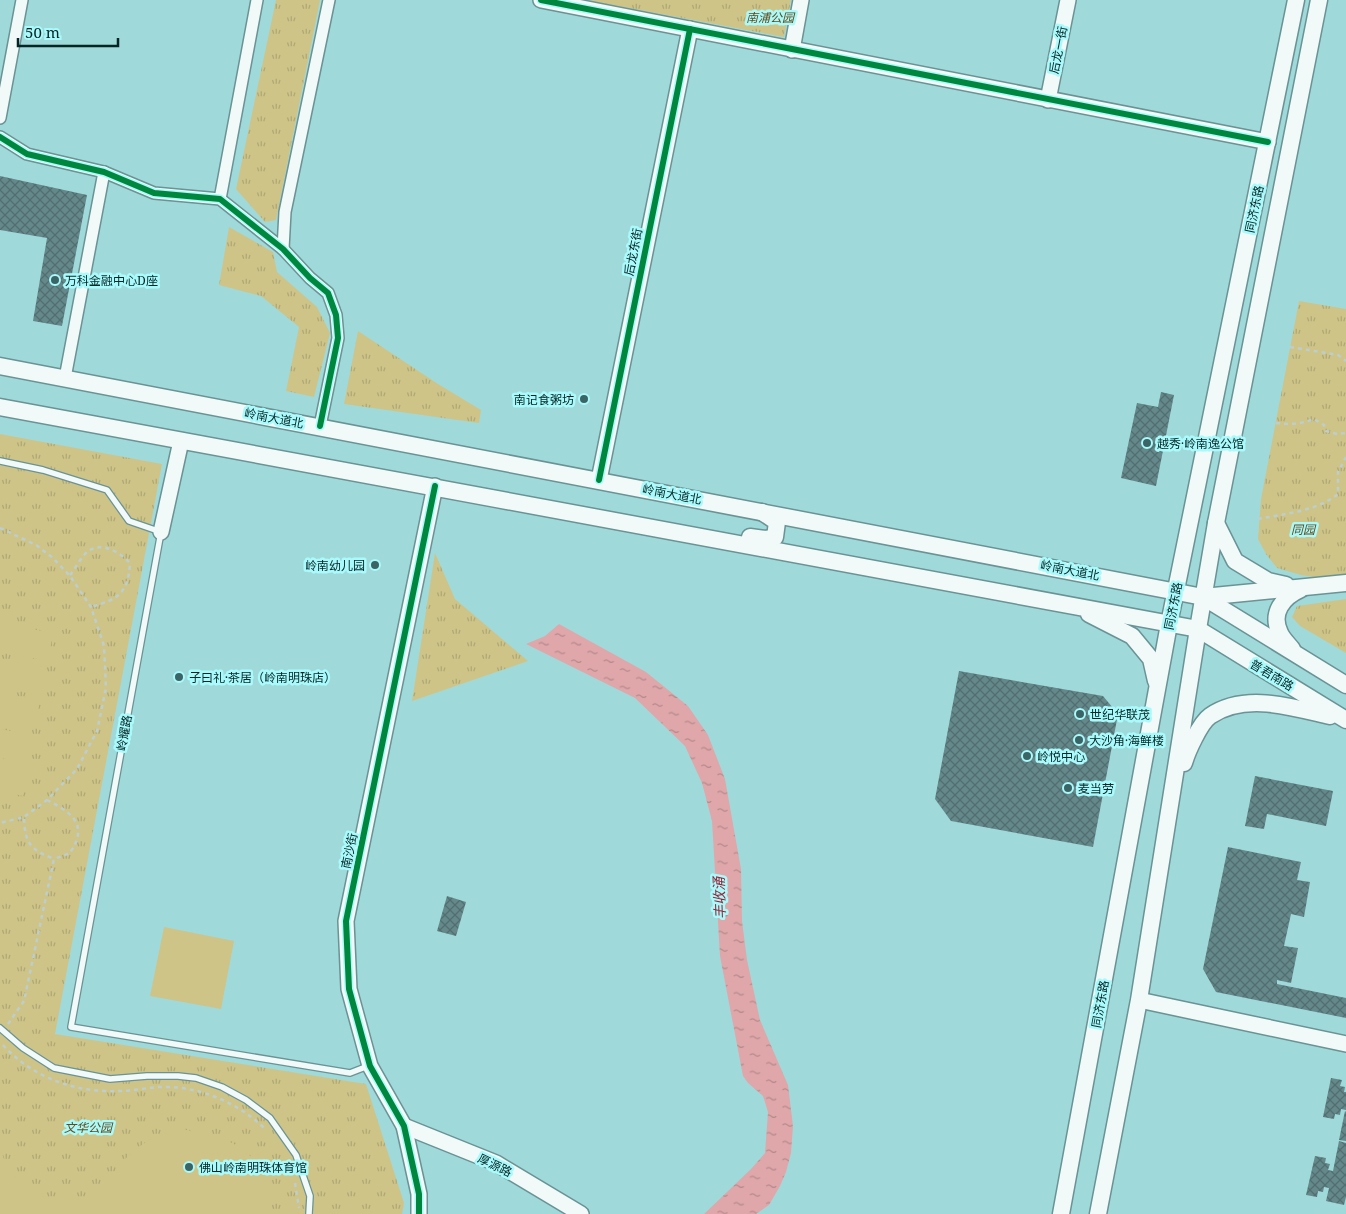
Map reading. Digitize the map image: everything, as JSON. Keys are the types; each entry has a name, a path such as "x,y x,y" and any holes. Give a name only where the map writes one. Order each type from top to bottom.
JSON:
{"main road":[{"name":"同济东路","path":"1061,1214 1169,624 1296,0"},
{"name":"同济东路","path":"1098,1214 1139,1000 1216,523 1319,0"},
{"name":"岭南大道北","path":"0,366 1203,597 1346,583"},
{"path":"0,407 435,486 1198,629"},
{"path":"692,534 715,530 766,539 775,537 777,522 761,511"},
{"path":"1216,523 1235,561 1268,581 1305,588"},
{"path":"1296,655 1280,634 1276,622 1277,613 1279,605 1288,597 1305,588"},
{"path":"1203,597 1346,685"},
{"path":"1074,606 1132,636 1151,659 1158,688"},
{"name":"普君南路","path":"1198,629 1346,720"},
{"path":"1171,801 1188,748 1208,717 1236,704 1262,702 1298,708 1346,720"}],"street":[{"path":"0,118 22,0"},
{"path":"220,200 257,0"},
{"path":"283,249 285,212 328,0"},
{"path":"541,0 558,1 792,50 1268,142"},
{"path":"792,50 801,0"},
{"name":"后龙一街","path":"1048,100 1068,0"},
{"name":"后龙东街","path":"599,480 690,29"},
{"path":"0,137 27,154 104,172 154,193 220,200 283,249 310,278 328,293 336,315 338,338 320,426"},
{"path":"65,378 104,172"},
{"name":"岭耀路","path":"161,532 181,441"},
{"name":"南沙街","path":"419,1214 419,1194 404,1126 370,1066 349,989 346,920 435,486"},
{"path":"1139,1000 1346,1044"},
{"name":"厚源路","path":"404,1126 496,1163 581,1214"}],"lane":[{"path":"0,461 43,470 107,490 129,521 161,532"},
{"name":"岭耀路","path":"161,532 71,1027 350,1073 370,1066"},
{"path":"1,1029 23,1048 54,1068 110,1079 147,1076 196,1078 222,1086 246,1100 270,1118 296,1155 310,1196 309,1214"}],"path":[{"path":"1290,347 1338,355 1346,361"},
{"path":"1276,423 1300,424 1314,419 1324,425 1326,431 1337,434 1346,433"},
{"path":"1258,519 1294,512 1329,501 1338,494 1338,472 1346,457"},
{"path":"0,528 36,545 53,558 70,576 91,607 104,646 106,688 97,730 77,769 47,800 24,817 0,823"},
{"path":"70,576 85,554 95,548 112,549 120,553 130,563 128,581 117,598 91,607"},
{"path":"24,817 25,834 31,846 40,853 54,859 70,854 78,834 76,821 65,810 47,800"},
{"path":"1,1029 8,1026 24,1001 54,859"},
{"path":"0,1042 14,1056 33,1069 71,1087 102,1092 170,1087 193,1090 219,1098 259,1123 270,1134"},
{"path":"294,1178 300,1213"}],"green space":[{"path":"276,0 320,0 276,220 265,222 236,189"},
{"name":"南浦公园","path":"586,0 791,0 784,37"},
{"path":"229,227 273,252 277,272 317,307 330,333 314,397 286,391 299,327 261,296 219,285"},
{"name":"同园","path":"1299,301 1346,309 1346,575 1326,579 1301,575 1277,568 1266,554 1258,539 1261,499"},
{"path":"358,331 481,410 479,423 344,404"},
{"name":"文华公园","path":"0,434 162,464 55,1034 366,1084 404,1203 402,1214 0,1214"},
{"path":"435,553 455,599 528,661 412,701"},
{"path":"1346,599 1346,653 1300,626 1292,617 1297,606"},
{"path":"0,623 53,633 48,661 0,652"},
{"path":"0,659 46,667 41,695 0,688"},
{"path":"0,693 40,700 35,728 0,722"},
{"path":"0,729 33,735 28,763 0,758"},
{"path":"0,762 28,767 23,796 0,791"},
{"path":"164,927 234,941 221,1009 150,996"},
{"name":"佛山岭南明珠体育馆","path":"180,1129 218,1137 233,1143 245,1151 263,1175 269,1193 272,1214 0,1214 0,1144 7,1165 14,1176 24,1185 44,1197 73,1200 85,1198 103,1185 126,1158 146,1142"}],"water":[{"name":"丰收涌","path":"559,624 646,672 688,706 708,735 725,779 741,869 742,921 747,960 760,1020 788,1085 793,1126 791,1153 786,1172 769,1205 756,1214 704,1214 765,1153 768,1112 763,1096 743,1076 720,956 712,821 702,783 685,746 635,698 526,644 545,636"}],"building":[{"name":"万科金融中心D座","path":"0,176 87,195 62,326 33,321 47,238 0,230"},
{"name":"越秀·岭南逸公馆","path":"1161,392 1174,395 1156,486 1121,478 1137,403 1158,407"},
{"name":"岭悦中心","path":"959,671 1103,696 1118,714 1093,847 951,821 935,799"},
{"path":"1255,776 1333,791 1326,826 1267,814 1264,829 1245,826"},
{"path":"1228,847 1301,862 1297,880 1310,882 1304,917 1291,914 1284,946 1298,948 1291,983 1277,980 1277,984 1346,998 1346,1018 1216,992 1203,969"},
{"path":"447,896 466,902 456,936 437,931"},
{"path":"1331,1078 1342,1080 1340,1086 1345,1087 1344,1092 1346,1092 1346,1110 1341,1109 1340,1115 1335,1114 1334,1119 1323,1117"},
{"path":"1346,1112 1346,1141 1339,1140"},
{"path":"1339,1141 1346,1143 1346,1197 1344,1205 1326,1201 1329,1188 1324,1187 1323,1192 1318,1191 1317,1197 1306,1195 1315,1156 1326,1158 1325,1163 1330,1164 1328,1170 1333,1171"}],"cycle path":[{"path":"541,0 1268,142"},
{"path":"599,480 690,29"},
{"path":"0,137 27,154 104,172 154,193 220,199 283,249 310,278 328,293 336,315 338,338 320,426"},
{"path":"419,1214 419,1194 404,1126 370,1066 349,989 346,921 435,486"}],"place":[{"name":"万科金融中心D座","path":"55,280"},
{"name":"南记食粥坊","path":"584,399"},
{"name":"越秀·岭南逸公馆","path":"1147,443"},
{"name":"岭南幼儿园","path":"375,565"},
{"name":"子曰礼·茶居（岭南明珠店）","path":"179,677"},
{"name":"世纪华联茂","path":"1080,714"},
{"name":"大沙角·海鲜楼","path":"1079,740"},
{"name":"岭悦中心","path":"1027,756"},
{"name":"麦当劳","path":"1068,788"},
{"name":"佛山岭南明珠体育馆","path":"189,1167"}]}
